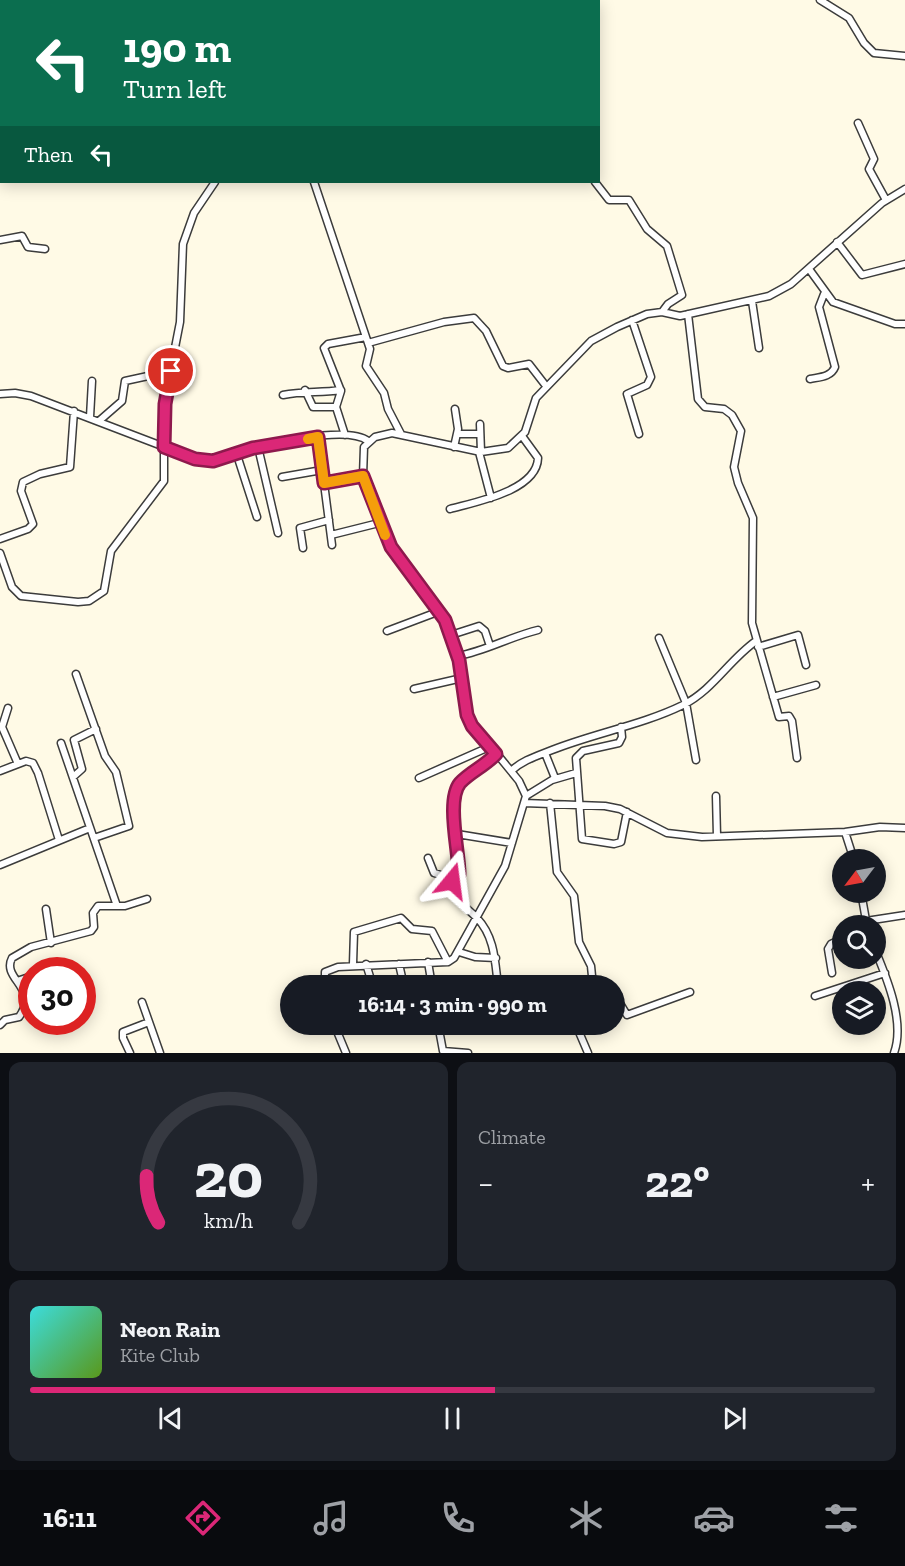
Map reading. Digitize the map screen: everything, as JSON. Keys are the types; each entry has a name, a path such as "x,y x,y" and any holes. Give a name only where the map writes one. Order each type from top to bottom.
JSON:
{"street":[{"path":"820,0 849,18 864,43 874,52 905,56"},
{"path":"858,123 874,159 869,169 886,201"},
{"path":"0,553 12,587 21,596 78,602 89,601 99,596 107,586 111,551 164,481 169,449 165,404 180,322 185,233 213,183"},
{"path":"314,183 367,340 370,354 366,366 384,393 388,409 402,434"},
{"path":"596,183 609,200 629,200 647,230 667,246 682,296 668,304 662,312"},
{"path":"525,799 511,771 489,747 467,715 458,657 440,611 399,559 379,523 363,476 363,451 368,441 382,435 402,434 480,452 508,448 522,436 536,398 591,341 632,320 662,312 675,316 688,314 726,304 752,301 780,291 809,269 886,201 905,189"},
{"path":"0,240 22,236 28,247 45,249"},
{"path":"837,242 862,275 905,264"},
{"path":"809,269 824,294 840,305 895,324 905,324"},
{"path":"810,379 827,375 836,367 819,307 824,294"},
{"path":"752,301 759,348"},
{"path":"688,314 698,399 705,407 724,409 732,415 741,431 734,466 738,483 753,518 752,623 779,717 791,718 797,758"},
{"path":"345,435 336,406 341,390 324,346 367,340 444,322 474,318 486,331 503,366 508,368 529,363 546,386"},
{"path":"632,320 651,377 647,385 627,394 639,434"},
{"path":"99,421 122,401 125,381 171,371"},
{"path":"90,417 92,381"},
{"path":"283,395 305,390 317,393 341,390"},
{"path":"305,390 313,407 336,406"},
{"path":"0,394 15,393 31,396 205,461 258,447 318,437 355,435 368,441"},
{"path":"454,447 458,434 455,409"},
{"path":"0,539 28,529 33,524 21,491 23,482 40,474 70,467 74,411"},
{"path":"480,424 480,452 491,498"},
{"path":"458,434 480,434"},
{"path":"450,509 491,498 513,489 537,464 536,453 522,436"},
{"path":"318,437 332,544"},
{"path":"258,447 278,533"},
{"path":"236,452 256,517"},
{"path":"282,477 322,470"},
{"path":"324,483 363,476"},
{"path":"303,548 299,530 302,527 329,520"},
{"path":"331,535 379,523"},
{"path":"387,631 440,611"},
{"path":"451,635 479,626 485,631 490,646"},
{"path":"458,657 484,652 490,646 538,630"},
{"path":"511,771 529,759 573,741 621,727 686,703 710,686 734,658 757,644 798,635 806,665"},
{"path":"659,638 686,703 696,760"},
{"path":"76,674 105,756 116,772 129,826 94,838"},
{"path":"414,688 462,678"},
{"path":"773,697 816,685"},
{"path":"8,708 1,727 18,764"},
{"path":"579,754 619,743 622,737 621,727"},
{"path":"73,777 82,769 74,740 96,729"},
{"path":"573,741 579,754 575,763 580,804 580,835 587,841 621,842 627,812"},
{"path":"61,743 117,906"},
{"path":"420,778 489,747"},
{"path":"545,753 555,778"},
{"path":"442,879 456,880 459,877 453,802 457,788 496,754"},
{"path":"0,771 29,760 38,773 59,840"},
{"path":"324,975 328,970 352,964 448,962 459,952 505,866 525,799 555,778 576,774"},
{"path":"716,796 717,837"},
{"path":"525,799 550,803 605,806 627,812 668,832 717,837 845,832 880,827 905,828"},
{"path":"550,803 557,872 574,896 579,942 591,966 593,975"},
{"path":"0,865 90,828"},
{"path":"845,832 850,849"},
{"path":"457,834 512,843"},
{"path":"428,858 432,871 441,875 458,903 478,919 496,958 497,975"},
{"path":"4,960 31,947 91,931 94,927 94,910 103,905 117,906 147,899"},
{"path":"46,909 51,943"},
{"path":"886,919 905,915"},
{"path":"352,964 354,932 369,925 401,918 412,929 432,931 448,962"},
{"path":"832,944 828,949 832,972"},
{"path":"459,952 475,957 496,958"},
{"path":"12,958 9,965 18,981"},
{"path":"428,962 430,975"},
{"path":"366,964 370,975"},
{"path":"399,964 402,975"},
{"path":"883,969 897,1003 903,1026 902,1039 894,1053"},
{"path":"814,996 885,973"},
{"path":"625,1012 627,1015 690,992"},
{"path":"142,1002 160,1053"},
{"path":"0,1025 5,1020 18,1017"},
{"path":"130,1053 124,1041 123,1032 149,1022"},
{"path":"339,1035 346,1053"},
{"path":"439,1035 441,1049 446,1052 468,1053"},
{"path":"580,1035 588,1053"}],"slow traffic":[{"path":"308,439 318,437 324,483 363,476 385,535"}],"route":[{"path":"171,371 167,381 164,447 195,459 213,461 253,448 318,437 324,483 363,476 379,523 391,547 445,620 459,660 467,715 472,726 496,754 485,766 462,782 453,798 459,874 458,879 452,881"}]}
